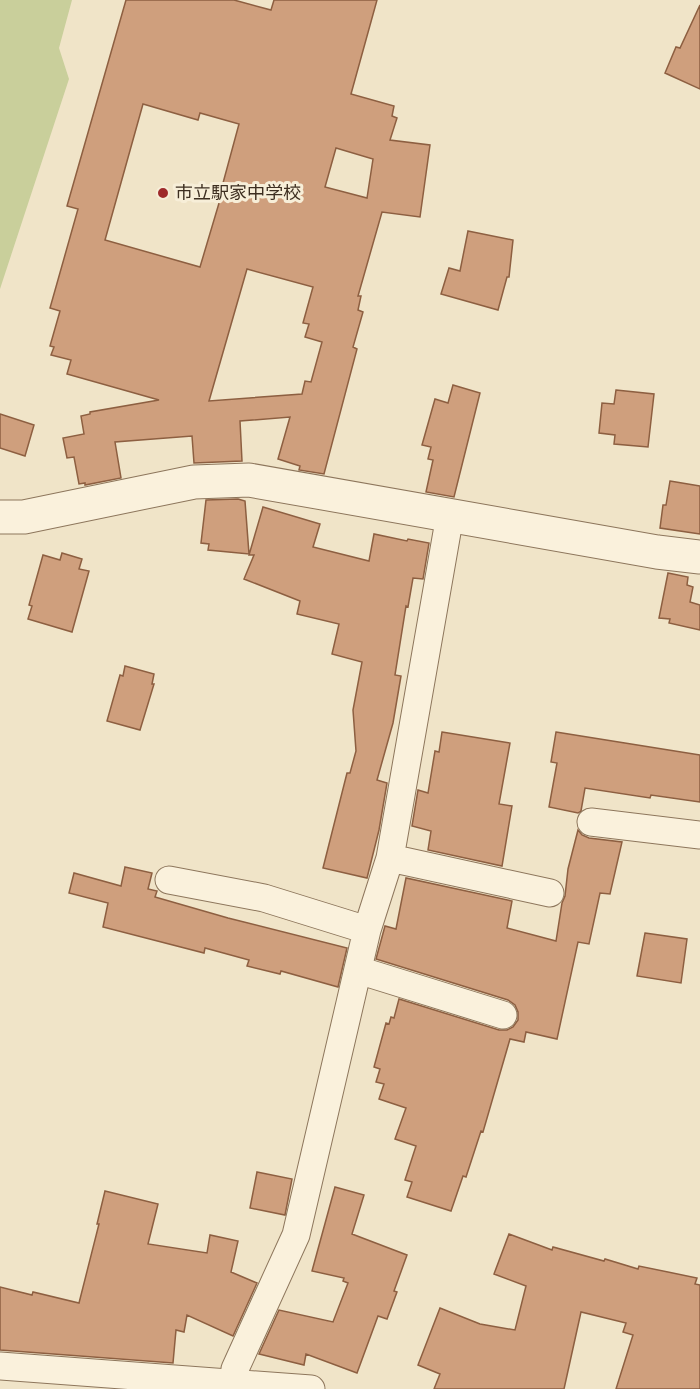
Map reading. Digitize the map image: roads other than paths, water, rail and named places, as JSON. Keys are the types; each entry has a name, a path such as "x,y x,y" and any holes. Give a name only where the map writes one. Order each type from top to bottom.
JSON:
{"street":[{"path":"1,523 194,482 249,480 657,552 700,556"},
{"path":"234,1385 235,1370 296,1235 358,970 390,858 450,515"},
{"path":"591,822 700,835"},
{"path":"390,858 550,894"},
{"path":"170,880 264,898 368,930"},
{"path":"358,970 503,1015"},
{"path":"0,1366 311,1389"}],"place":[{"name":"市立駅家中学校","path":"163,193"}]}
